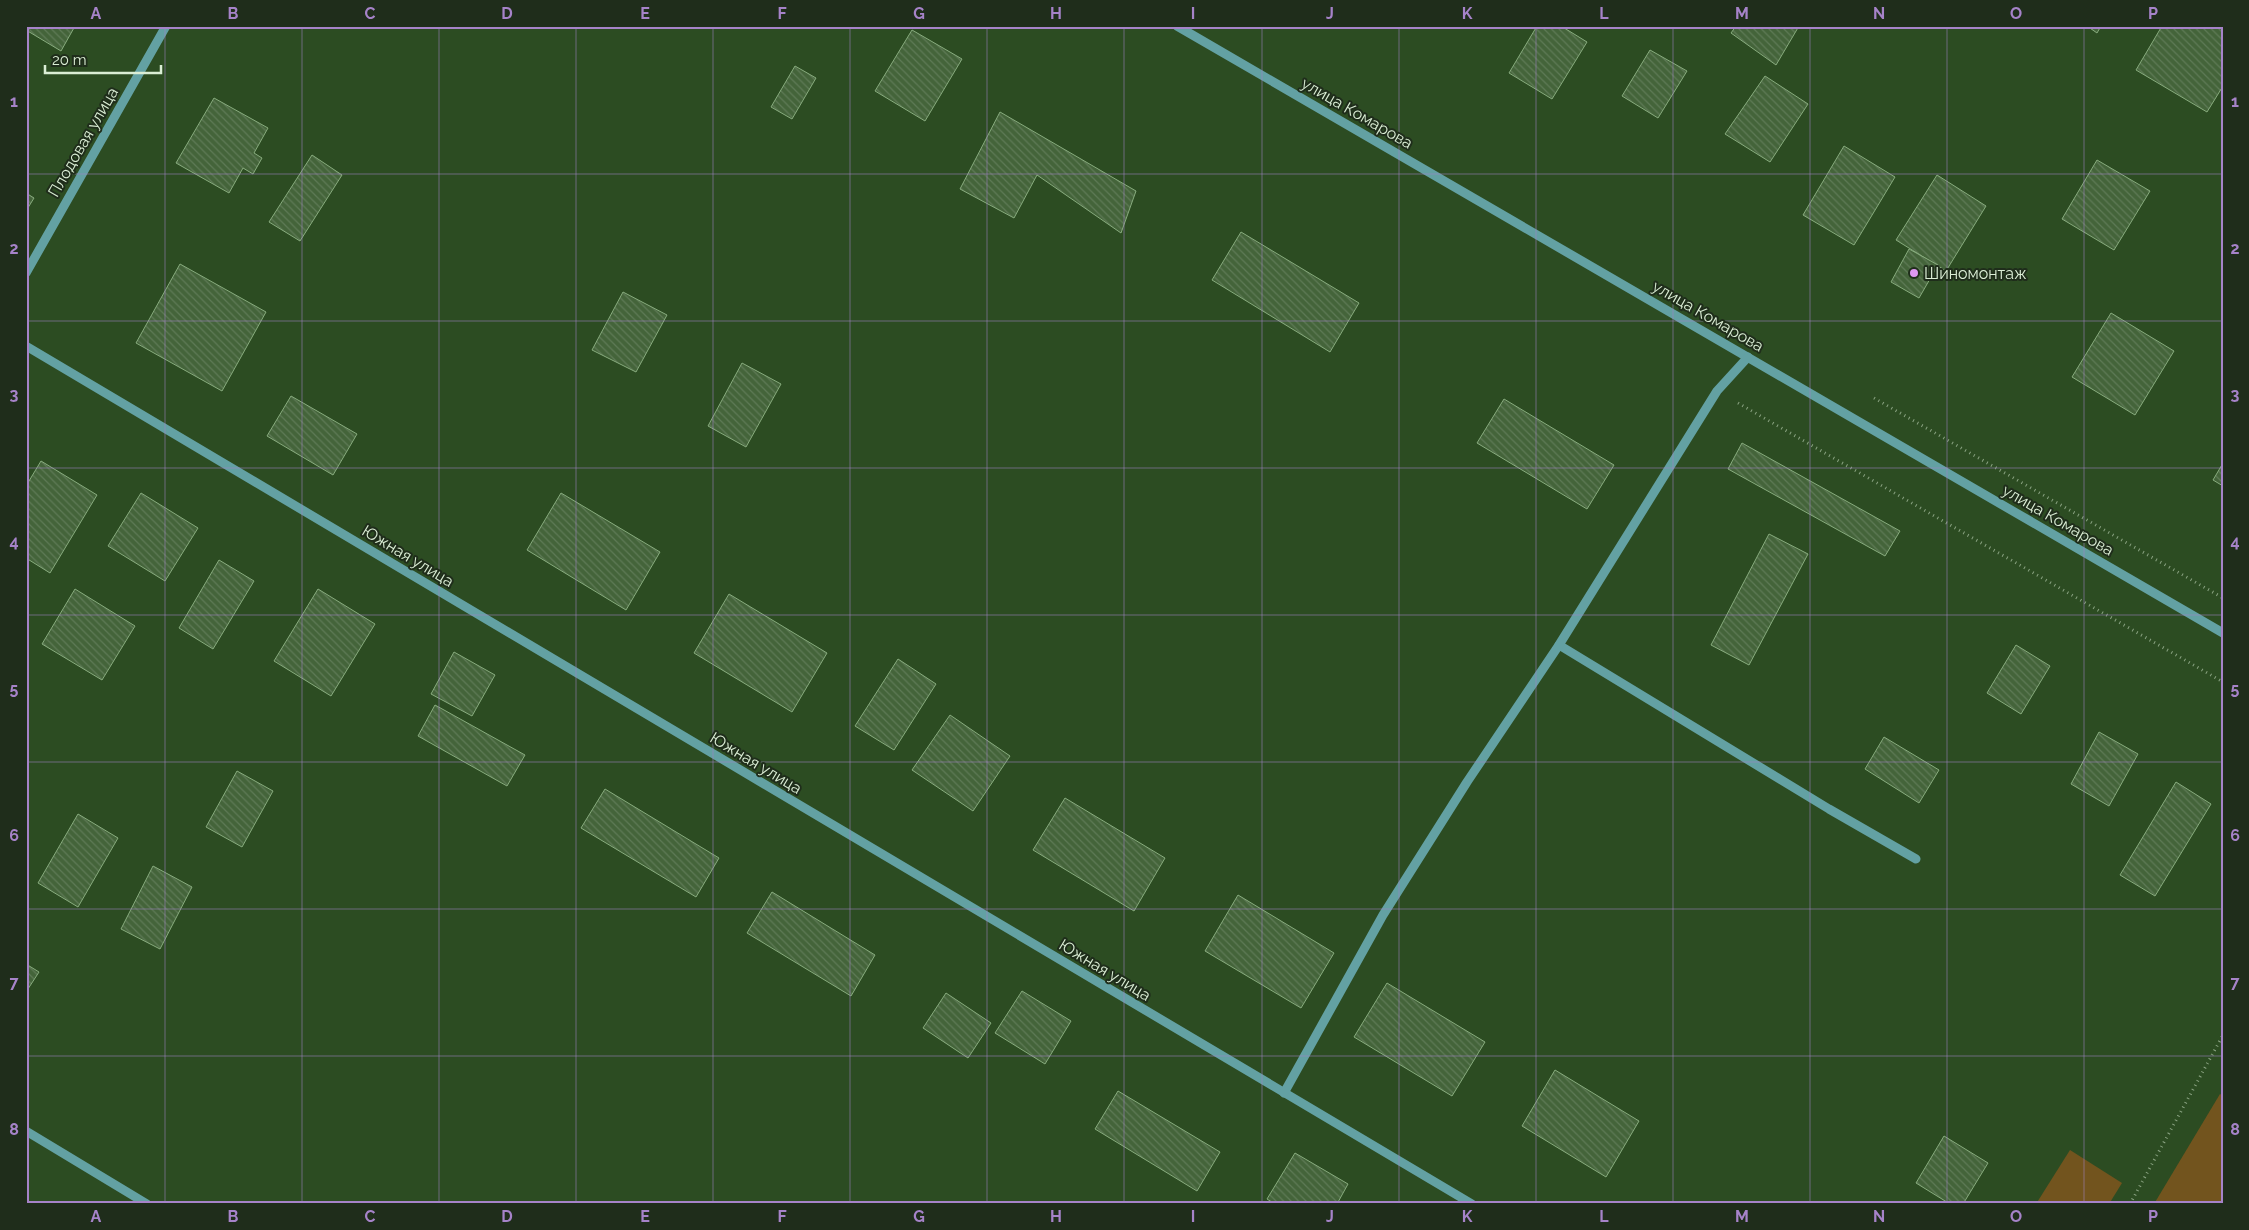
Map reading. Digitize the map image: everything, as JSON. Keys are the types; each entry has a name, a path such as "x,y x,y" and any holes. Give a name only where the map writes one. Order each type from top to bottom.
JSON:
{"street":[{"name":"Плодовая улица","path":"26,273 166,26"},
{"name":"улица Комарова","path":"1178,26 2223,633"},
{"name":"Южная улица","path":"26,346 1472,1204"},
{"path":"1284,1093 1389,906 1467,782 1559,645 1717,391 1748,357"},
{"path":"1559,645 1829,809 1916,859"},
{"path":"26,1131 148,1204"}],"path":[{"path":"1717,391 2223,682"},
{"path":"2130,1204 2223,1035"}],"shaded area":[{"path":"2220,1094 2223,1096 2223,1204 2154,1204"},
{"path":"2070,1150 2122,1183 2109,1204 2036,1204"}],"building":[{"path":"26,26 75,26 61,51 26,30"},
{"path":"1537,26 1561,26 1587,42 1552,99 1509,73"},
{"path":"1736,26 1799,26 1776,65 1731,33"},
{"path":"2087,26 2101,26 2097,33"},
{"path":"2162,26 2223,26 2223,86 2207,112 2136,70"},
{"path":"912,30 962,59 925,121 875,91"},
{"path":"1650,50 1687,71 1658,118 1622,96"},
{"path":"795,66 816,78 792,119 771,107"},
{"path":"1765,76 1808,104 1770,162 1725,134"},
{"path":"214,98 268,128 254,153 262,158 253,174 243,168 229,193 176,163"},
{"path":"1000,112 1136,191 1121,233 1037,175 1014,218 960,189"},
{"path":"1844,146 1895,177 1854,245 1803,215"},
{"path":"312,155 342,175 300,241 269,222"},
{"path":"2097,160 2150,191 2114,250 2062,219"},
{"path":"1937,175 1986,206 1946,271 1896,240"},
{"path":"26,193 34,198 26,211"},
{"path":"1241,232 1359,303 1330,352 1212,280"},
{"name":"Шиномонтаж","path":"1909,249 1938,265 1919,298 1891,282"},
{"path":"180,264 266,312 222,391 136,343"},
{"path":"623,292 667,315 636,372 592,350"},
{"path":"2111,313 2174,351 2135,415 2072,377"},
{"path":"742,363 781,384 746,447 708,426"},
{"path":"291,396 357,434 333,475 267,436"},
{"path":"1504,399 1614,465 1587,509 1477,443"},
{"path":"1742,443 1900,531 1885,556 1728,469"},
{"path":"41,461 97,495 50,573 26,558 26,486"},
{"path":"2223,463 2223,486 2213,480"},
{"path":"141,493 198,528 165,581 108,546"},
{"path":"561,493 660,552 626,610 527,550"},
{"path":"1769,534 1808,554 1749,665 1711,645"},
{"path":"219,560 254,581 213,649 179,628"},
{"path":"75,589 135,626 102,680 42,644"},
{"path":"318,589 375,624 331,696 274,661"},
{"path":"729,594 827,653 792,712 694,653"},
{"path":"2016,645 2050,666 2021,714 1987,693"},
{"path":"454,652 495,675 472,716 431,694"},
{"path":"898,659 936,684 894,750 855,726"},
{"path":"435,705 525,755 507,786 418,736"},
{"path":"950,715 1010,756 973,811 912,770"},
{"path":"2099,732 2138,754 2109,806 2071,784"},
{"path":"1884,737 1939,770 1919,803 1865,769"},
{"path":"237,771 273,791 242,847 206,827"},
{"path":"2176,782 2211,804 2155,896 2120,875"},
{"path":"605,789 719,858 696,897 581,828"},
{"path":"1065,798 1165,858 1134,911 1033,850"},
{"path":"78,814 118,838 78,907 38,883"},
{"path":"153,866 192,887 160,949 121,929"},
{"path":"772,892 875,955 851,996 747,933"},
{"path":"1238,895 1334,953 1301,1008 1205,951"},
{"path":"26,964 39,972 26,992"},
{"path":"1387,983 1485,1042 1452,1096 1354,1037"},
{"path":"1022,991 1071,1021 1045,1064 995,1033"},
{"path":"946,993 991,1023 968,1058 923,1028"},
{"path":"1555,1070 1639,1121 1606,1177 1522,1126"},
{"path":"1118,1091 1220,1152 1197,1191 1095,1129"},
{"path":"1944,1136 1988,1163 1963,1204 1950,1204 1916,1183"},
{"path":"1295,1153 1348,1184 1337,1204 1275,1204 1267,1199"}],"place":[{"name":"Шиномонтаж","path":"1914,273"}]}
